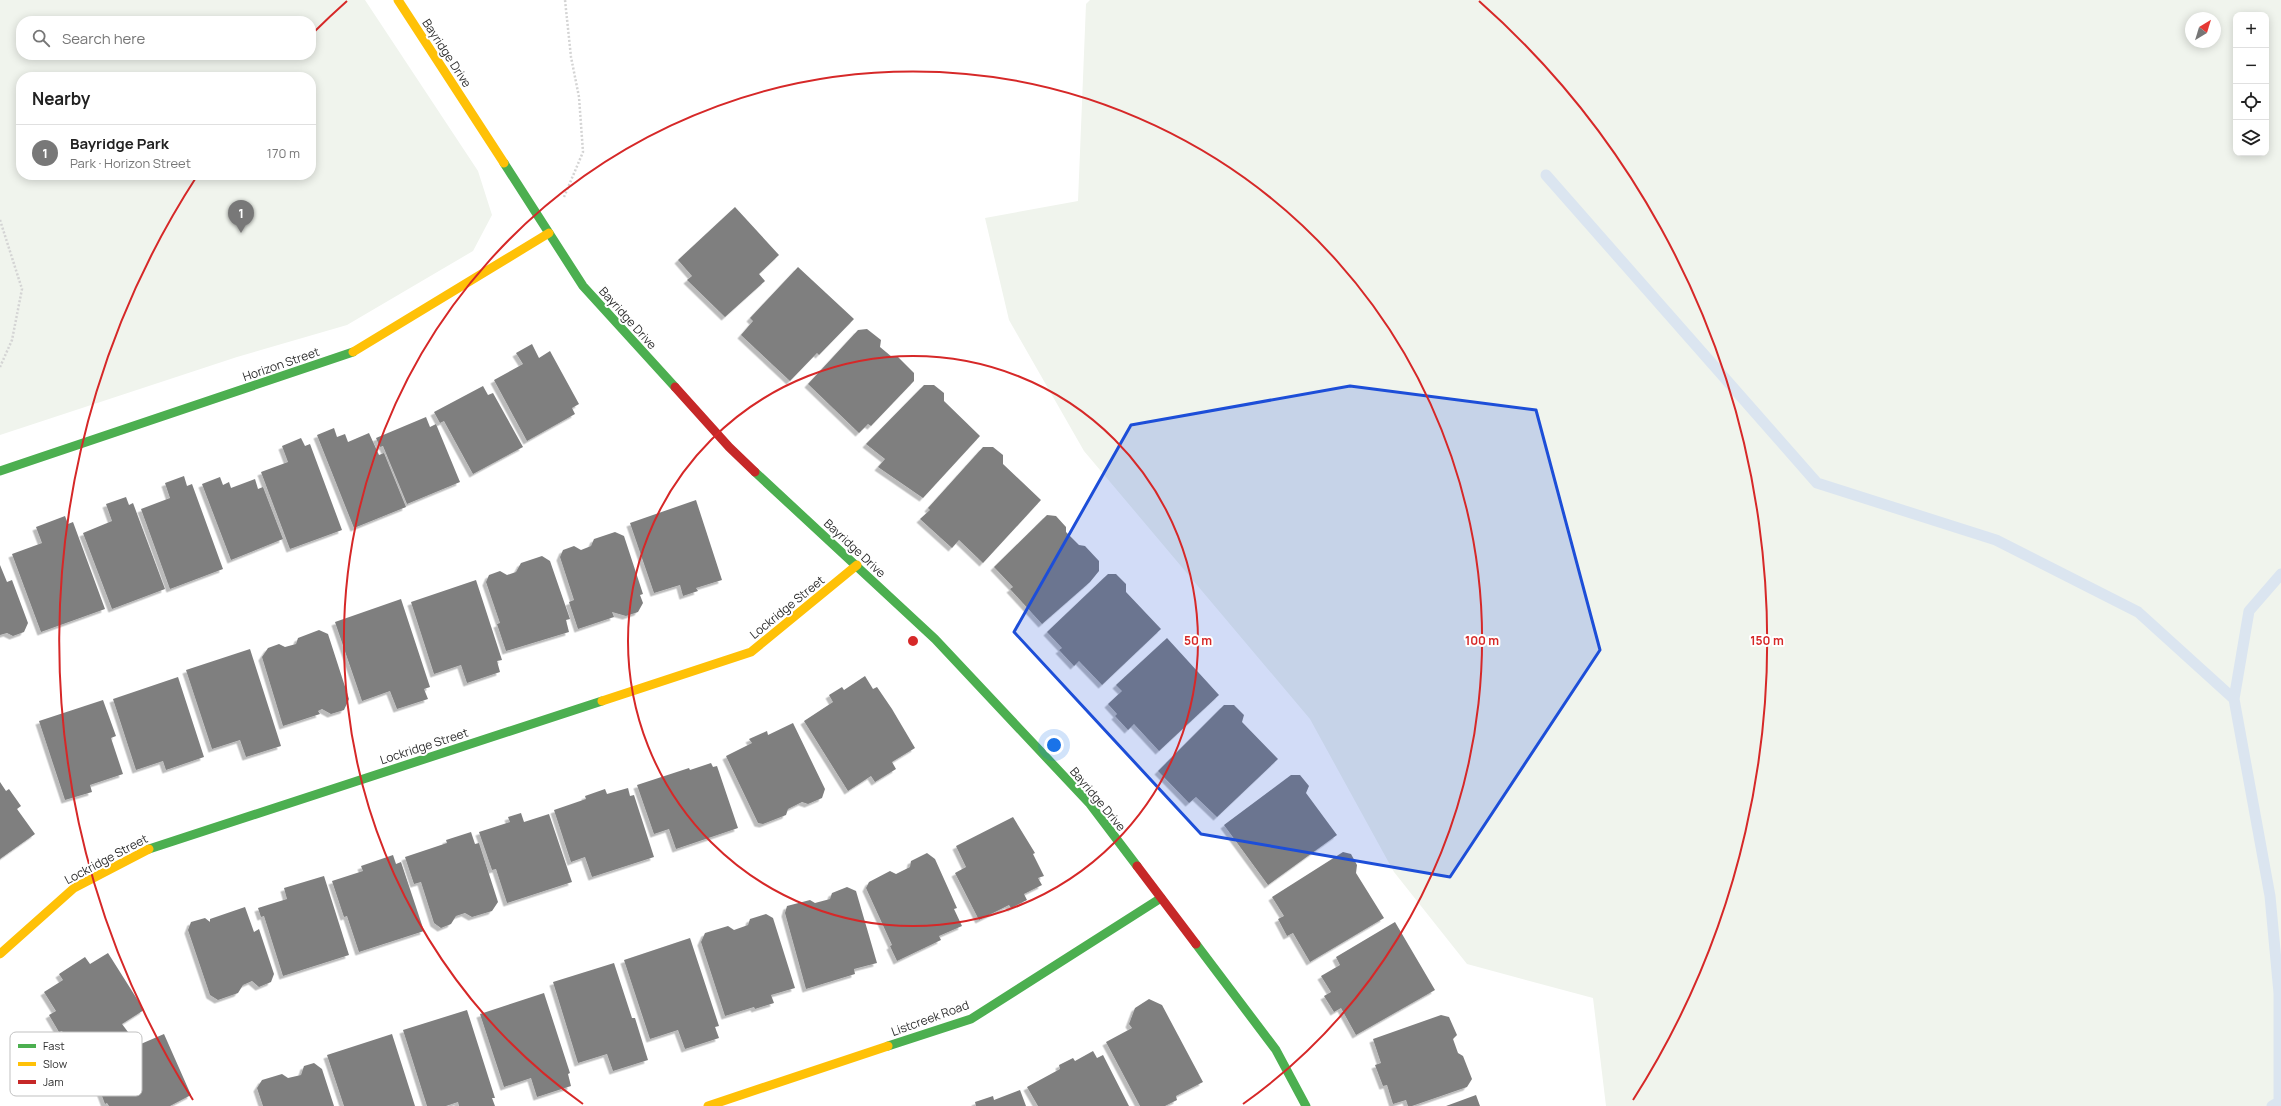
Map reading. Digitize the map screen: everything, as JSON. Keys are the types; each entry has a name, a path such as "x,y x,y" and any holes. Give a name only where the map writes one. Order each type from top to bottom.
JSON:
{"street":[{"name":"Bayridge Drive","path":"398,0 583,286 729,447 935,639 1090,804 1276,1050 1306,1106"},
{"name":"Horizon Street","path":"0,471 350,354 549,233"},
{"name":"Lockridge Street","path":"0,954 74,888 148,849 751,652 857,566"},
{"name":"Listcreek Road","path":"708,1106 970,1019 1161,898"}],"path":[{"path":"549,233 583,152 579,97 571,57 565,0"},
{"path":"0,220 22,289 12,340 0,367"}],"highlighted area":[{"path":"1350,386 1536,410 1600,650 1450,877 1201,834 1014,632 1131,425"}],"shaded area":[{"path":"0,0 365,0 478,171 492,215 473,251 347,325 237,357 0,435"},
{"path":"1090,0 2281,0 2281,1106 1606,1106 1593,998 1467,964 1394,872 1310,719 1084,451 1009,320 985,218 1078,201 1086,4"}],"building":[{"path":"735,207 779,255 759,274 765,281 725,317 687,280 692,276 678,260"},
{"path":"798,267 854,319 819,355 817,353 790,381 741,335 753,321 750,318"},
{"path":"867,329 881,340 880,347 892,357 898,357 914,373 914,381 871,426 868,424 859,433 808,384 858,330"},
{"path":"532,344 539,358 550,351 579,404 572,408 575,414 527,441 494,380 523,364 516,353"},
{"path":"924,385 934,385 944,393 944,401 980,436 923,498 878,467 885,459 866,444"},
{"path":"483,386 488,395 493,393 523,447 473,474 444,421 440,423 434,412"},
{"path":"426,417 430,427 436,424 460,482 407,504 383,446 380,447 376,438"},
{"path":"334,428 337,437 345,434 348,442 369,433 379,455 384,453 406,507 354,528 317,435"},
{"path":"301,438 305,446 310,444 342,530 290,549 261,472 288,462 282,446"},
{"path":"983,447 993,447 1003,455 1003,464 1041,500 983,563 959,540 952,548 920,519 930,510 928,508"},
{"path":"184,476 187,486 192,484 223,569 170,589 141,509 170,498 165,483"},
{"path":"220,477 223,485 229,482 231,488 255,479 258,489 263,487 283,539 231,560 202,484"},
{"path":"126,497 129,505 133,503 165,589 112,609 83,533 112,521 106,504"},
{"path":"696,500 722,580 696,588 698,591 683,596 680,585 654,593 630,523"},
{"path":"1047,515 1056,516 1066,527 1066,532 1079,545 1085,546 1099,561 1099,571 1090,582 1042,624 1010,589 1013,587 994,567"},
{"path":"65,516 68,524 73,522 105,609 41,632 12,554 42,543 36,527"},
{"path":"615,532 624,536 643,594 640,595 643,603 638,612 626,616 612,612 614,617 578,629 569,602 574,600 560,557 563,550 574,546 581,550 591,546 594,539"},
{"path":"542,556 550,561 570,619 566,620 569,632 506,651 497,624 500,623 486,582 489,575 500,571 507,575 516,572 521,563"},
{"path":"0,565 7,582 12,580 28,623 24,632 13,636 7,633 0,635"},
{"path":"1108,574 1116,574 1126,584 1126,592 1161,629 1102,685 1079,661 1074,666 1059,650 1062,648 1047,632"},
{"path":"476,580 502,660 497,661 500,672 467,683 461,665 434,674 411,602"},
{"path":"401,599 430,687 424,689 428,699 397,709 390,691 362,701 335,622"},
{"path":"319,630 328,634 349,699 344,710 331,714 322,709 318,711 320,714 283,726 262,657 268,648 279,644 285,647 296,644 298,638"},
{"path":"1167,638 1219,695 1159,751 1134,724 1128,730 1115,716 1117,714 1108,704 1122,691 1116,685"},
{"path":"250,649 281,746 246,757 240,740 212,749 186,670"},
{"path":"865,676 873,689 877,687 915,748 892,762 896,769 875,782 871,776 848,791 804,721 833,702 829,695 842,687 844,690"},
{"path":"178,677 204,757 166,770 163,761 136,770 113,699"},
{"path":"103,700 116,736 111,738 123,774 90,785 92,792 65,800 39,721"},
{"path":"1224,705 1234,705 1244,715 1242,722 1278,759 1217,817 1196,797 1189,803 1158,771"},
{"path":"793,723 825,789 822,798 808,804 802,802 788,809 786,815 763,824 758,823 726,756 752,743 749,739 767,731 768,735"},
{"path":"711,763 713,767 717,766 738,828 676,849 669,829 654,834 637,785 689,768 690,770"},
{"path":"1291,775 1300,775 1309,786 1306,793 1337,835 1268,885 1224,825"},
{"path":"0,782 6,791 9,789 21,806 17,809 35,834 0,859"},
{"path":"628,788 630,796 634,795 654,857 592,877 585,857 571,862 554,810 586,799 585,796 605,789 607,794"},
{"path":"521,813 524,822 549,814 572,882 507,903 496,869 492,870 479,832 510,822 508,817"},
{"path":"1013,817 1035,853 1033,854 1044,876 1038,878 1042,885 1024,894 1027,900 1011,908 1009,905 979,920 955,873 966,867 956,846"},
{"path":"471,832 475,844 479,843 498,902 492,911 472,917 465,913 456,916 451,924 441,928 434,923 421,882 414,884 405,857 447,843 446,840"},
{"path":"1343,852 1351,854 1357,865 1356,873 1384,918 1310,962 1293,933 1287,936 1278,919 1284,916 1272,897"},
{"path":"927,853 935,859 957,908 954,909 962,926 939,936 941,940 897,961 890,946 892,945 866,888 869,882 890,871 896,874 910,867 911,861"},
{"path":"393,855 396,864 401,862 424,931 359,952 347,916 344,917 332,881 363,871 361,866"},
{"path":"324,876 349,955 283,976 264,916 261,917 258,908 287,899 284,888"},
{"path":"847,887 856,891 877,963 854,969 855,974 806,989 785,913 787,906 810,900 815,903 830,899 832,893"},
{"path":"245,907 254,932 259,929 274,974 271,982 259,987 252,981 243,985 238,993 218,1000 210,995 188,930 191,922 205,918 210,922 210,919"},
{"path":"766,914 773,918 795,988 771,995 774,1003 755,1009 754,1007 725,1016 701,942 705,933 728,926 734,930 748,925 750,919"},
{"path":"1395,922 1435,990 1356,1035 1341,1008 1334,1012 1324,996 1331,992 1321,976 1340,965 1336,957"},
{"path":"690,938 719,1026 715,1027 719,1038 685,1049 678,1030 650,1039 624,960"},
{"path":"108,953 144,1010 122,1024 128,1032 59,1032 49,1015 56,1011 44,992 63,980 59,974 85,957 90,964"},
{"path":"614,963 632,1018 635,1018 648,1060 613,1071 607,1054 578,1063 553,982"},
{"path":"544,993 570,1073 568,1074 571,1086 537,1097 531,1078 504,1087 480,1014"},
{"path":"1149,999 1162,1005 1203,1082 1176,1096 1177,1100 1165,1106 1140,1106 1106,1042 1132,1028 1129,1024 1135,1008"},
{"path":"467,1010 495,1098 492,1098 495,1106 459,1106 458,1102 446,1106 427,1106 403,1030"},
{"path":"1441,1015 1449,1017 1457,1035 1453,1039 1458,1053 1463,1056 1472,1079 1467,1087 1412,1106 1408,1106 1406,1100 1393,1104 1387,1085 1383,1086 1375,1065 1381,1063 1373,1039"},
{"path":"164,1034 191,1095 170,1106 109,1106 107,1103 105,1104 102,1096 142,1096 142,1043"},
{"path":"392,1034 415,1106 344,1106 327,1055"},
{"path":"1093,1051 1097,1058 1103,1055 1129,1106 1038,1106 1027,1087 1060,1069 1059,1065 1073,1058 1075,1061"},
{"path":"314,1063 322,1069 334,1106 263,1106 257,1088 262,1080 282,1074 288,1078 301,1075 304,1066"},
{"path":"1020,1090 1026,1106 976,1106 975,1102 993,1096 994,1100"},
{"path":"1476,1095 1480,1106 1446,1106"}],"waterway":[{"path":"1546,175 1817,483 1996,540 2138,612 2234,699"},
{"path":"2272,1106 2279,1102 2279,993 2270,896 2234,699 2249,611 2281,574"}],"traffic: fast":[{"path":"504,163 583,286 675,387"},
{"path":"0,471 353,352"},
{"path":"755,472 935,639 1090,804 1137,866"},
{"path":"149,849 602,701"},
{"path":"888,1046 971,1019 1161,898"},
{"path":"1196,944 1276,1050 1306,1106"}],"traffic: slow":[{"path":"398,0 504,163"},
{"path":"353,352 549,233"},
{"path":"602,701 751,652 857,565"},
{"path":"0,954 74,888 149,849"},
{"path":"708,1106 888,1046"}],"traffic: jam":[{"path":"675,387 729,447 755,472"},
{"path":"1137,866 1196,944"}],"place":[{"name":"Bayridge Park","path":"241,233"}]}
